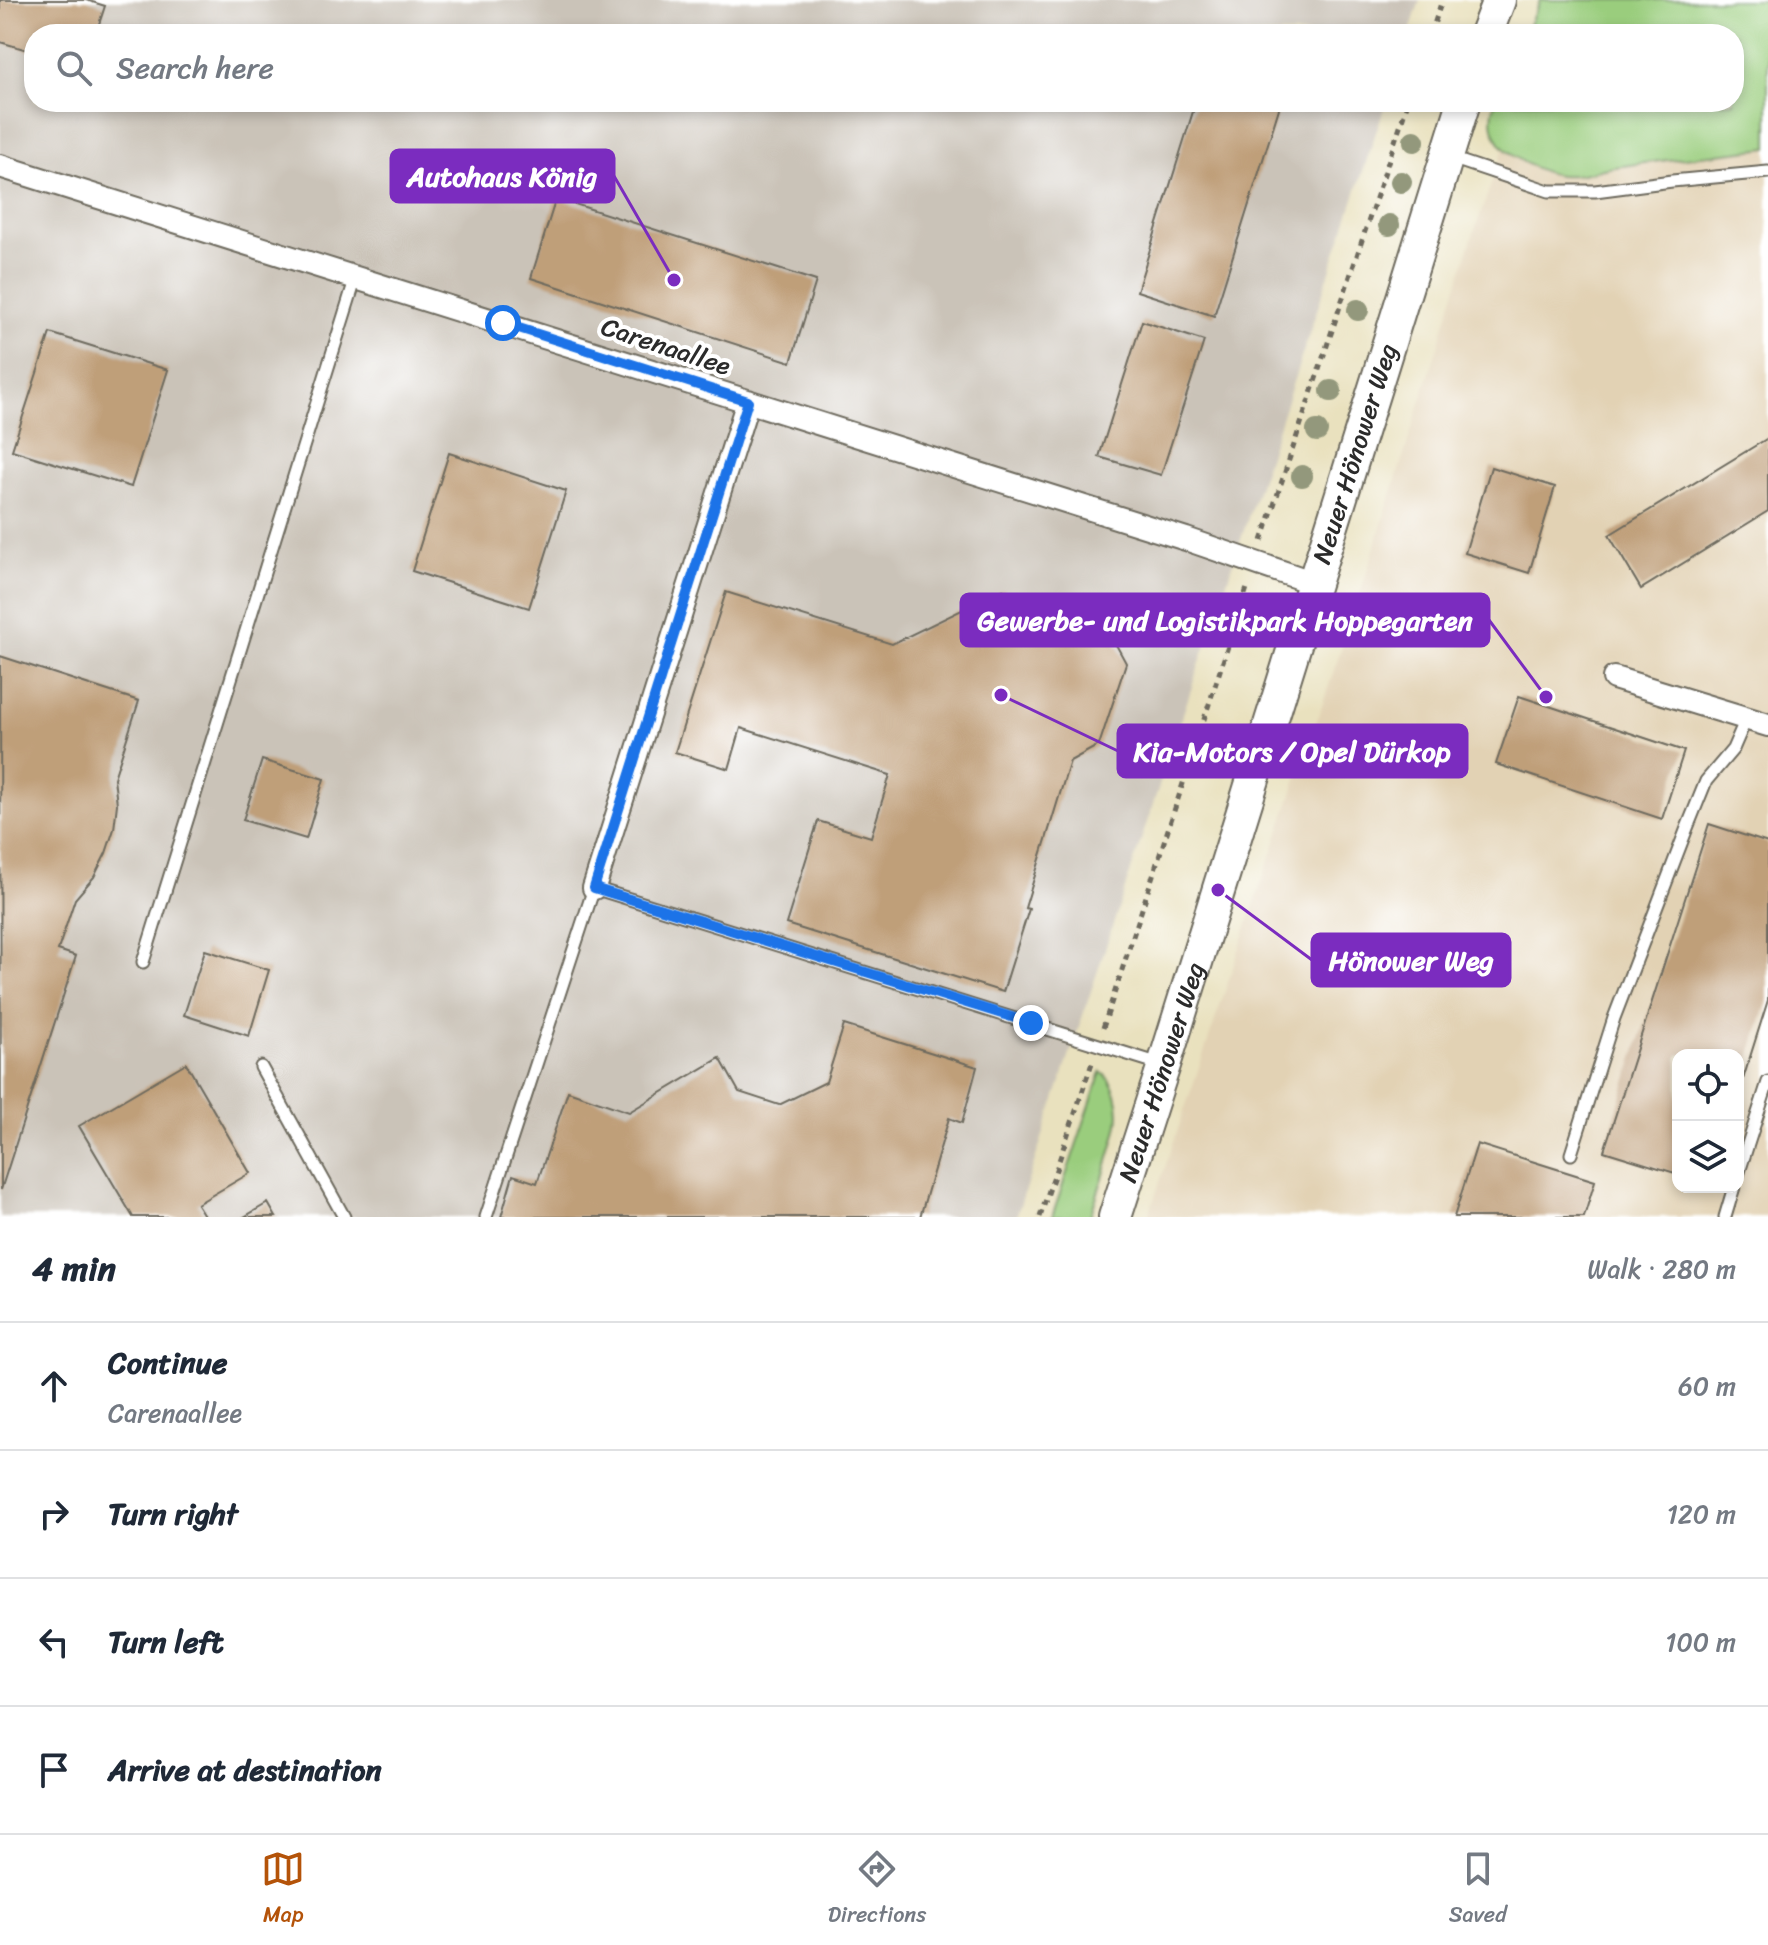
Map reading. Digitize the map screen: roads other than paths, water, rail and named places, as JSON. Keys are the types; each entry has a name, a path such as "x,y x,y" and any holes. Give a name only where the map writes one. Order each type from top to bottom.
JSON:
{"main road":[{"path":"1490,24 1499,0"},
{"name":"Neuer Hönower Weg","path":"1115,1217 1461,112"}],"street":[{"name":"Carenaallee","path":"0,166 1256,562 1314,583"},
{"path":"594,888 748,401"},
{"path":"1614,678 1768,725"}],"lane":[{"path":"1447,156 1549,191 1595,191 1768,172"},
{"path":"143,962 356,277"},
{"path":"1571,1154 1614,1018 1691,816 1706,781 1733,749 1746,719"},
{"path":"486,1217 594,888 1164,1065"},
{"path":"261,1067 344,1217"},
{"path":"1744,1156 1768,1082"},
{"path":"1725,1217 1732,1193"}],"place":[{"name":"Autohaus König","path":"674,280"},
{"name":"Kia-Motors / Opel Dürkop","path":"1001,695"},
{"name":"Gewerbe- und Logistikpark Hoppegarten","path":"1546,697"},
{"name":"Hönower Weg","path":"1218,890"}]}
